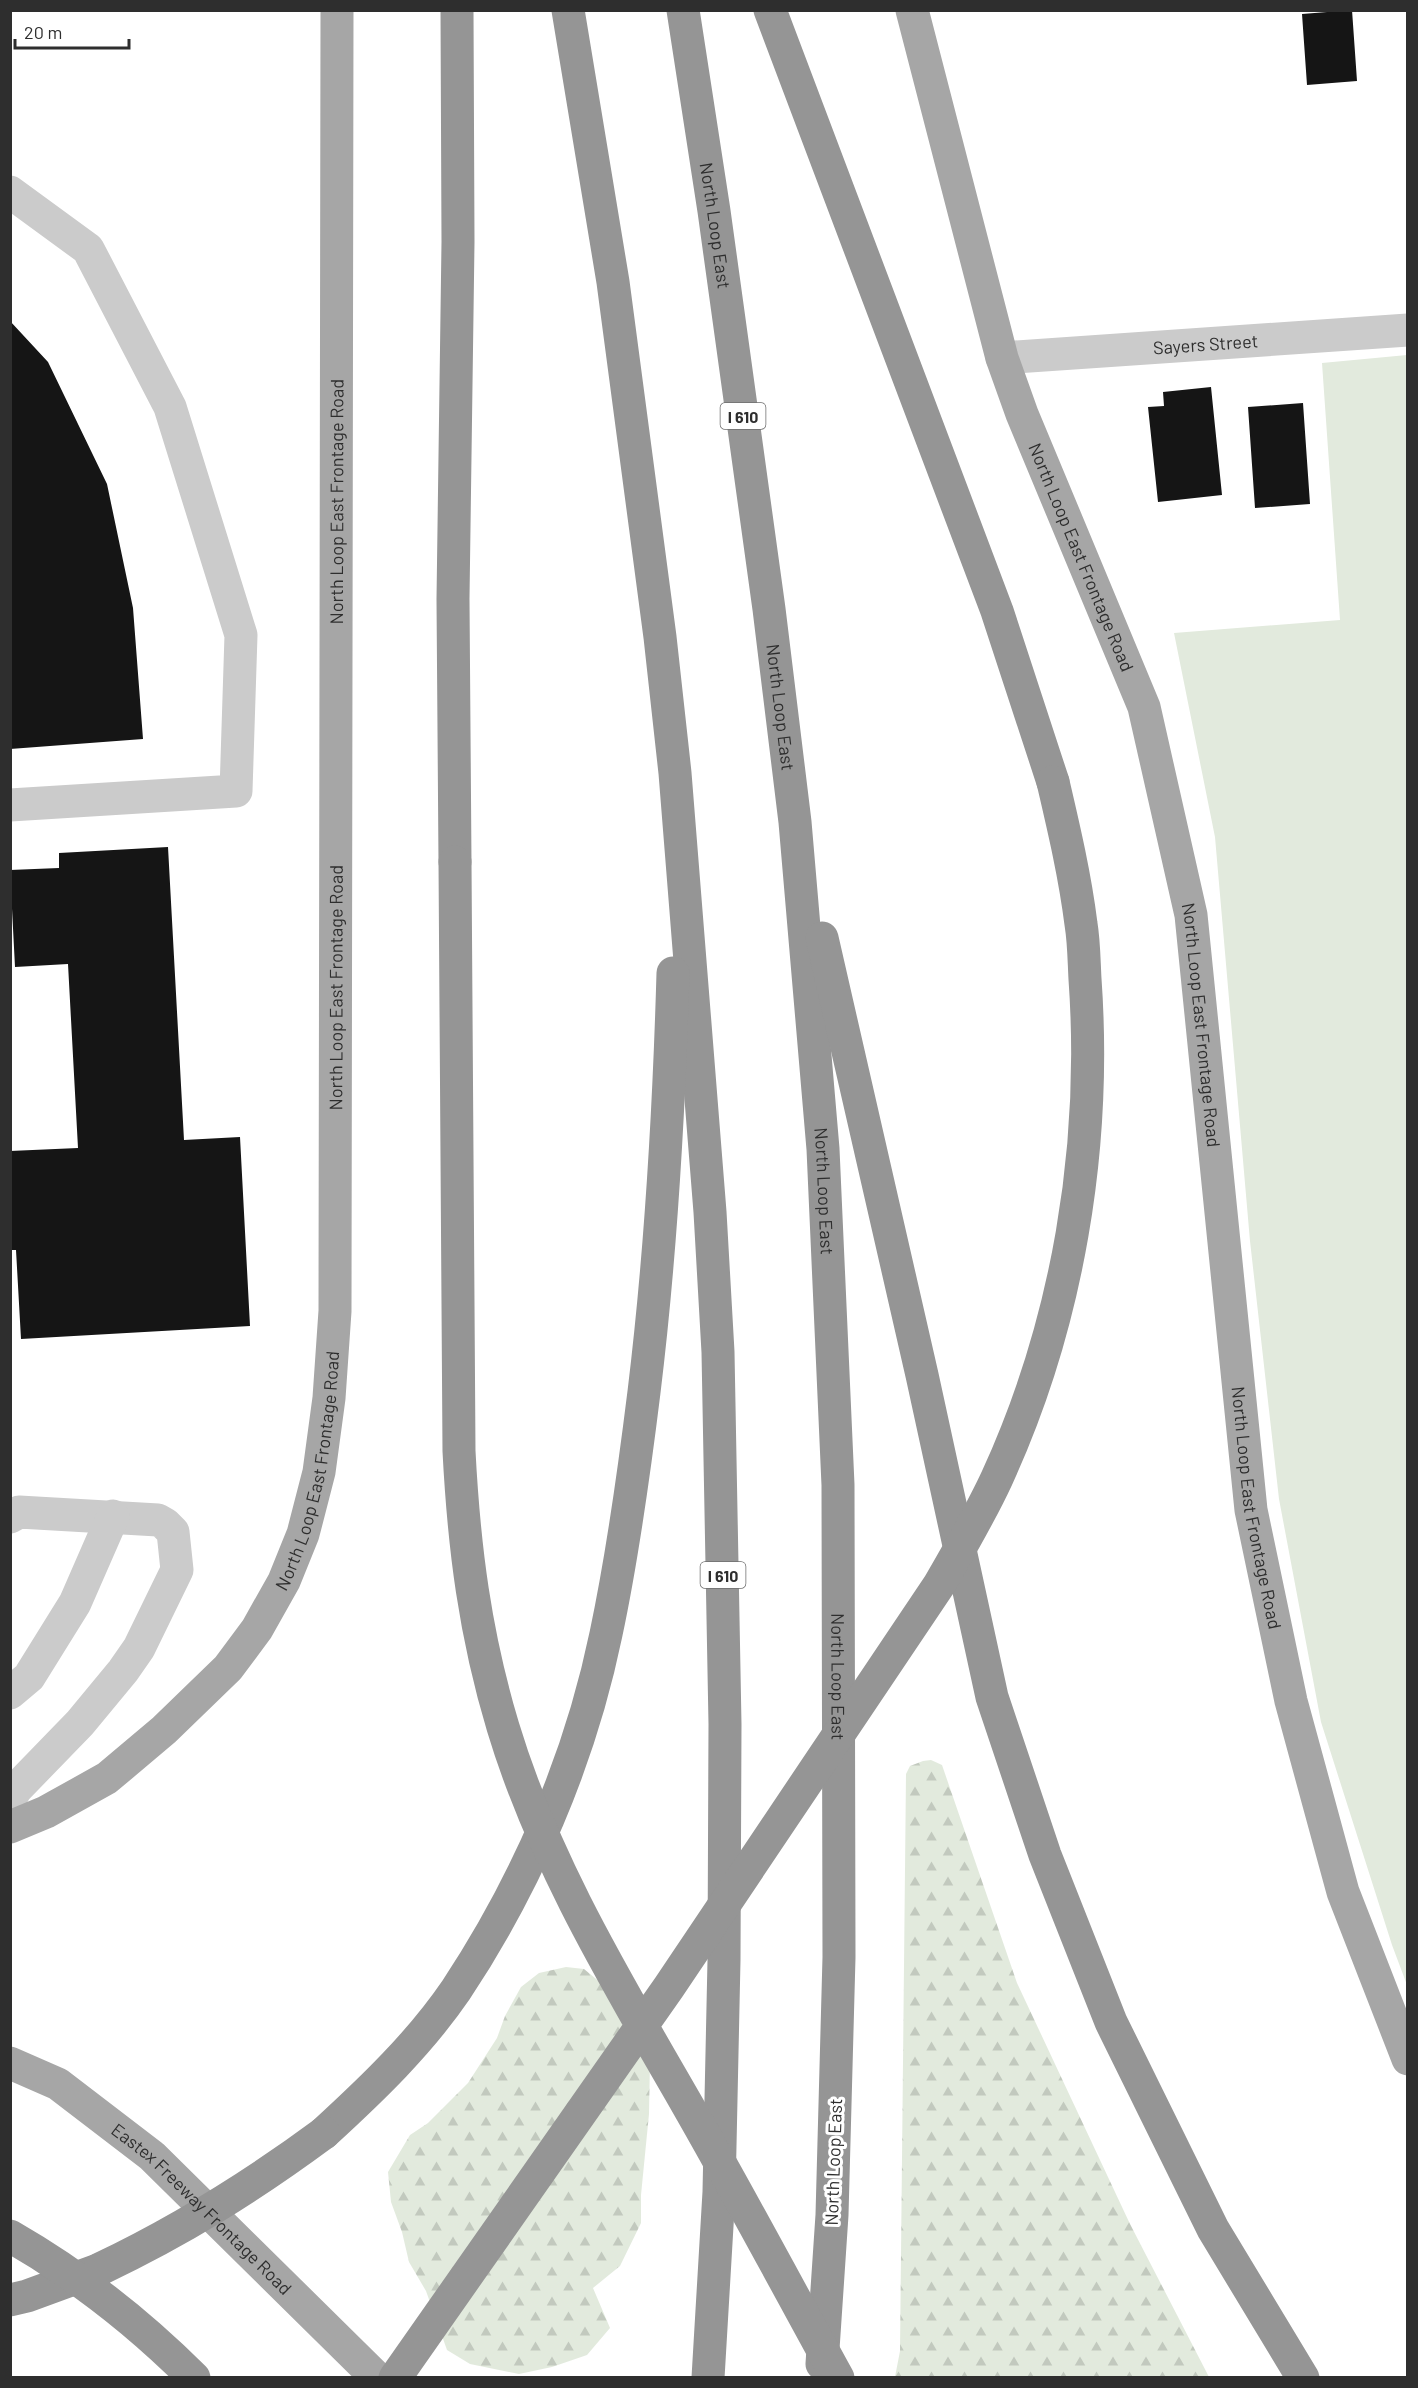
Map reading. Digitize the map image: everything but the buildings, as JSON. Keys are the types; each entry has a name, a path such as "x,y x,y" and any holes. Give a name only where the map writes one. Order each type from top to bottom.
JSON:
{"highway":[{"path":"457,10 458,242 453,599 459,1451 462,1522 470,1582 485,1662 503,1728 549,1850 612,1974 690,2109 838,2378"},
{"name":"I 610","path":"568,10 613,282 658,625 675,773 710,1212 718,1352 725,1724 724,1960 719,2192 708,2378"},
{"name":"North Loop East","path":"683,10 716,222 769,609 795,822 823,1149 838,1485 839,1957 832,2215 821,2378"},
{"path":"394,2378 669,1987 919,1615 970,1532 997,1476 1047,1342 1075,1223 1088,1079 1087,1004 1082,926 1070,854 1053,782 997,611 770,10"},
{"path":"10,2300 100,2269 159,2241 222,2205 272,2172 324,2133 373,2088 421,2037 455,1991 489,1936 528,1865 563,1780 586,1714 603,1647 629,1506 656,1283 672,995 675,773"},
{"path":"795,822 922,1375 992,1697 1045,1855 1111,2022 1213,2229 1303,2378"},
{"path":"10,2236 84,2283 126,2316 194,2378"}],"main road":[{"name":"North Loop East Frontage Road","path":"10,1827 46,1812 107,1778 164,1730 228,1668 257,1629 284,1581 303,1534 319,1472 329,1398 336,1311 334,765 337,10"},
{"name":"North Loop East Frontage Road","path":"912,10 1002,358 1022,414 1144,707 1191,915 1251,1510 1292,1701 1343,1892 1407,2059"},
{"name":"Eastex Freeway Frontage Road","path":"10,2063 58,2084 152,2156 377,2378"}],"street":[{"path":"10,192 88,249 170,407 241,635 236,791 10,805"},
{"name":"Sayers Street","path":"1002,358 1407,330"},
{"path":"10,1517 19,1512 158,1520 173,1532 177,1570 139,1648 130,1661 80,1723 16,1789 10,1799"},
{"path":"10,1693 29,1677 75,1603 113,1516"}],"green space":[{"path":"1408,355 1407,1985 1392,1945 1321,1722 1279,1499 1250,1241 1215,837 1174,633 1340,620 1322,363"},
{"path":"931,1760 942,1765 1017,1983 1130,2224 1209,2377 895,2377 900,2351 906,1774 910,1766"},
{"path":"566,1967 584,1969 601,1983 650,2061 649,2114 641,2195 641,2223 620,2266 593,2288 610,2328 587,2355 552,2367 519,2374 470,2364 447,2350 426,2291 409,2262 402,2232 391,2202 388,2172 410,2135 428,2123 468,2083 497,2038 505,2016 521,1987 539,1973"}]}
